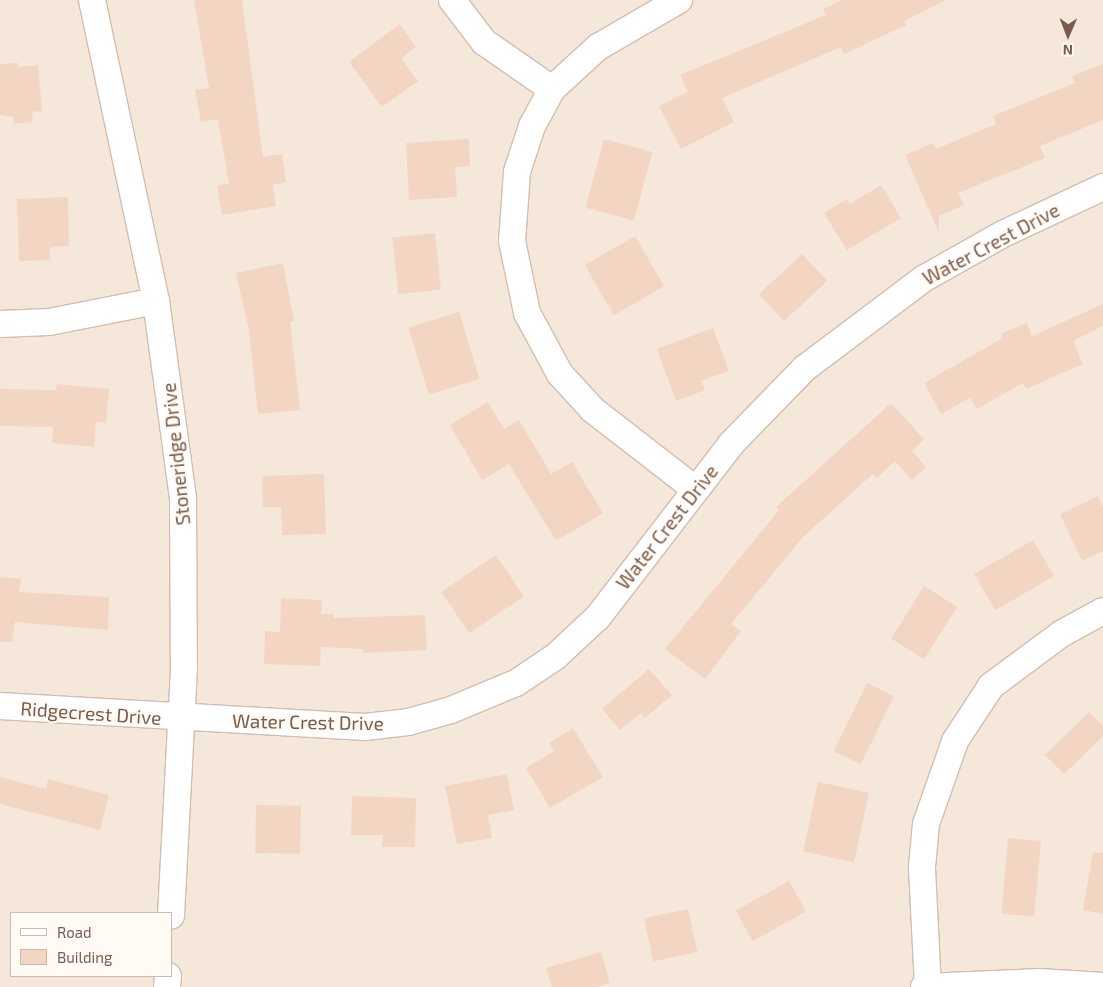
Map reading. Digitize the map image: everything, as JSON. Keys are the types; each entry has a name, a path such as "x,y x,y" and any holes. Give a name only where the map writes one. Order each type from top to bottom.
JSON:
{"street":[{"name":"Stoneridge Drive","path":"92,0 156,301 183,499 186,565 182,719 171,912"},
{"path":"452,0 484,42 552,89"},
{"path":"679,0 598,47 552,89 532,126 513,195 512,241 526,313 547,355 575,392 695,489"},
{"name":"Water Crest Drive","path":"182,719 365,727 408,722 474,703 535,672 598,617 695,489 805,368 863,321 966,254 1103,187"},
{"path":"0,324 49,322 156,301"},
{"path":"1103,611 1061,634 991,686 955,741 926,824 922,868 926,987 1040,982 1103,986"},
{"name":"Ridgecrest Drive","path":"0,706 182,719"}],"shaded area":[{"path":"0,0 1103,0 1103,987 0,987"}],"building":[{"path":"194,0 242,0 263,157 282,154 286,182 273,185 276,206 222,215 217,186 229,184 218,119 201,122 195,90 209,88"},
{"path":"842,0 946,0 904,21 906,25 844,54 841,47 722,98 734,122 681,149 659,106 688,92 680,75 826,15 823,9"},
{"path":"400,24 416,47 401,58 418,81 382,107 349,62"},
{"path":"18,63 18,67 38,65 42,111 32,112 33,122 14,124 13,117 0,115 0,64"},
{"path":"1103,64 1103,120 1040,146 1045,158 958,193 964,205 939,216 939,233 905,155 933,143 936,149 996,124 993,116 1075,83 1072,76"},
{"path":"469,139 470,166 455,167 457,197 409,200 406,143"},
{"path":"604,139 652,152 634,221 586,208"},
{"path":"881,185 901,218 847,250 824,213 847,199 850,204"},
{"path":"68,197 69,246 50,247 50,260 19,261 17,199"},
{"path":"435,233 441,290 398,294 392,237"},
{"path":"635,236 664,286 614,315 585,265"},
{"path":"802,254 827,281 784,321 759,294"},
{"path":"283,263 294,321 290,322 300,410 258,414 249,330 236,273"},
{"path":"1103,304 1103,326 1073,341 1083,364 1026,389 1023,383 977,409 970,398 941,414 924,383 1003,338 1001,334 1027,323 1032,336"},
{"path":"459,312 479,379 429,394 408,327"},
{"path":"713,328 729,371 701,381 705,390 676,401 657,349"},
{"path":"57,384 109,389 106,423 96,422 94,447 52,443 53,427 0,426 0,389 56,390"},
{"path":"488,402 504,429 519,420 551,474 572,462 603,513 556,541 509,464 482,480 450,425"},
{"path":"891,403 924,439 912,451 926,467 912,480 895,461 877,478 873,474 804,536 731,624 741,631 705,679 665,649 779,510 776,507"},
{"path":"324,474 326,534 282,535 281,507 263,507 262,476"},
{"path":"1098,496 1103,507 1103,551 1082,561 1060,514"},
{"path":"1033,540 1054,576 995,610 974,574"},
{"path":"496,555 524,596 469,633 441,592"},
{"path":"0,577 21,579 19,592 109,597 108,630 15,622 12,642 0,642"},
{"path":"924,586 957,607 924,659 891,639"},
{"path":"281,598 322,600 321,614 334,614 334,618 425,615 427,650 363,653 363,649 321,647 320,666 264,664 265,631 280,632"},
{"path":"649,669 672,695 645,718 641,713 620,730 602,709"},
{"path":"867,683 894,696 861,764 834,751"},
{"path":"1089,712 1103,726 1103,736 1064,774 1045,755"},
{"path":"573,728 603,777 550,808 526,768 554,751 549,743"},
{"path":"507,774 514,810 488,815 492,838 457,844 445,786"},
{"path":"0,777 46,789 48,779 109,795 100,830 0,804"},
{"path":"818,782 869,793 854,862 803,851"},
{"path":"352,796 416,798 415,847 382,847 383,835 351,835"},
{"path":"256,805 301,806 300,854 255,853"},
{"path":"1008,838 1041,841 1034,917 1001,914"},
{"path":"1093,852 1103,853 1103,914 1083,910"},
{"path":"789,881 806,912 753,941 736,911"},
{"path":"688,909 697,952 653,961 644,918"},
{"path":"601,952 610,983 595,987 552,987 546,968"}]}
